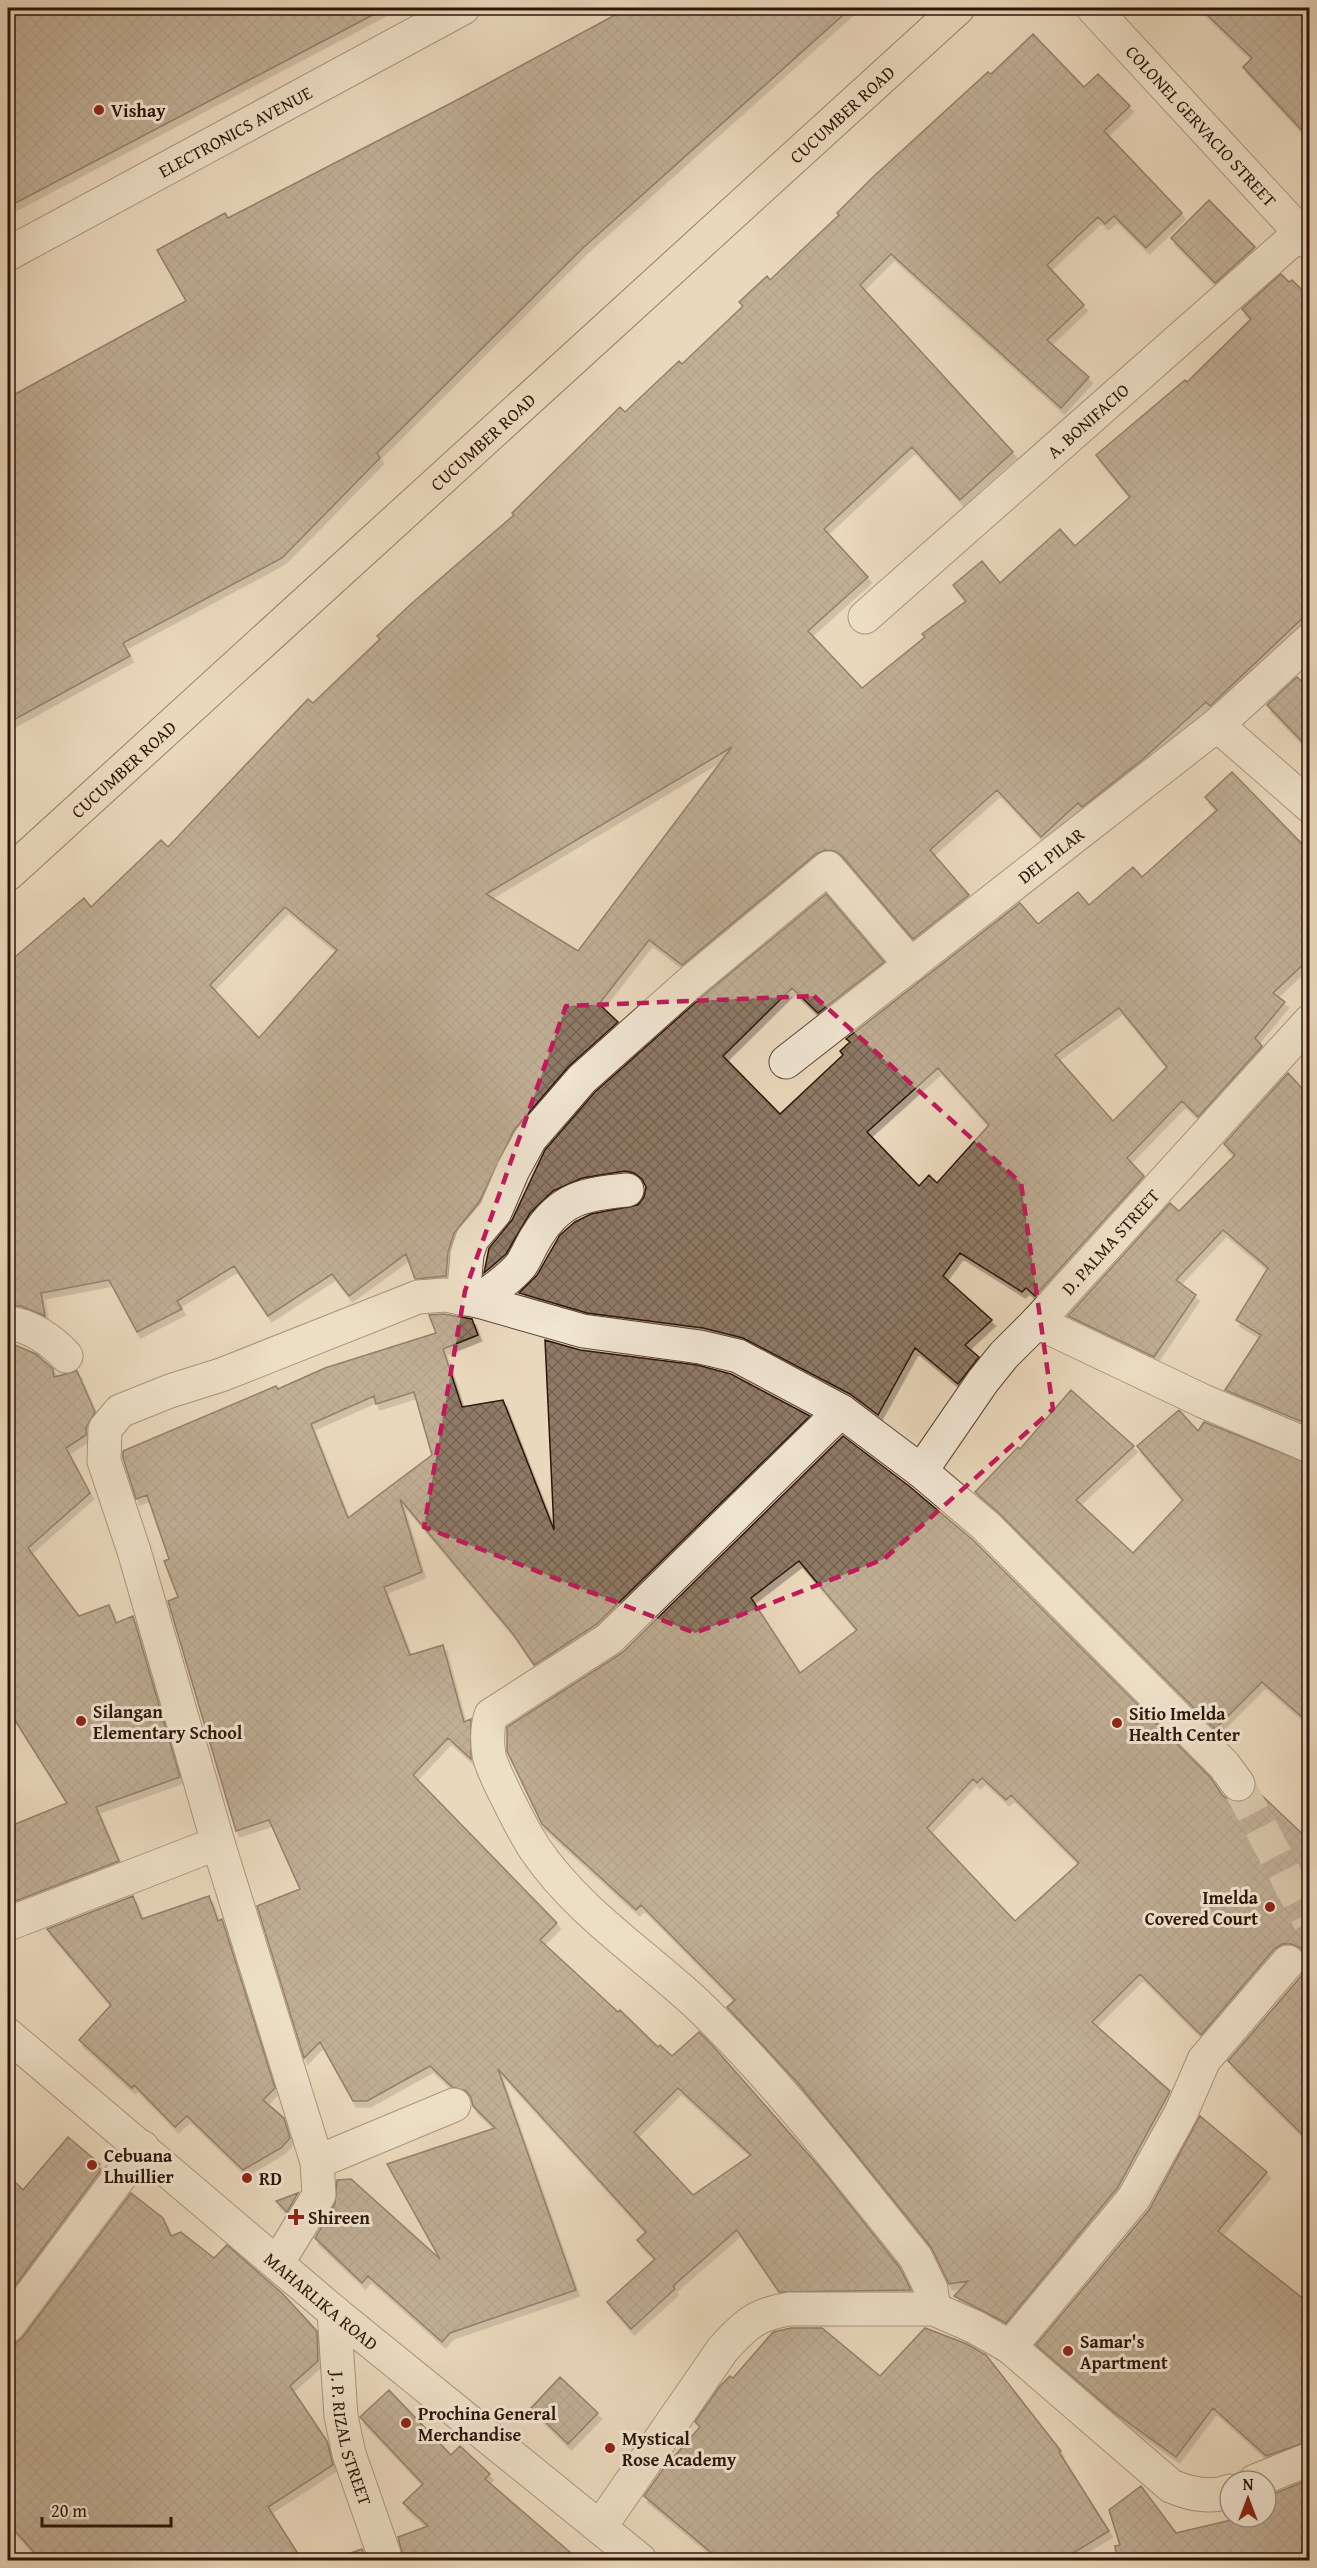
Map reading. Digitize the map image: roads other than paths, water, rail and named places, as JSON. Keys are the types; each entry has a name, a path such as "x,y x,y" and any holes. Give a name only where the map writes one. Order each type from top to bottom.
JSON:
{"main road":[{"name":"CUCUMBER ROAD","path":"8,874 958,8"}],"street":[{"name":"ELECTRONICS AVENUE","path":"8,254 463,8"},
{"name":"COLONEL GERVACIO STREET","path":"1096,8 1306,233"},
{"name":"A. BONIFACIO","path":"865,617 1306,233"},
{"name":"DEL PILAR","path":"786,1062 1217,725 1310,640"},
{"path":"1217,725 1310,806"},
{"path":"471,1300 467,1254 472,1239 495,1212 513,1170 530,1139 582,1079 692,981 828,868 910,965"},
{"name":"D. PALMA STREET","path":"921,1471 983,1381 1004,1355 1037,1322 1310,1021"},
{"path":"471,1300 520,1266 538,1234 559,1209 572,1200 598,1193 627,1190"},
{"path":"278,2262 319,2195 316,2162 218,1843 134,1551 104,1461 105,1429 120,1411 170,1391 221,1375 418,1297 445,1295 583,1331 700,1347 738,1356 841,1411 921,1471 986,1526 1231,1774"},
{"path":"1037,1322 1203,1401 1310,1446"},
{"path":"8,1323 17,1324 54,1343 66,1356"},
{"path":"841,1411 609,1639 491,1715 488,1724 489,1757 535,1848 550,1868 581,1903 696,2004 782,2096 916,2258 931,2289 934,2309"},
{"path":"8,1924 218,1843"},
{"path":"1010,2347 1134,2198 1181,2113 1204,2060 1282,1969"},
{"name":"MAHARLIKA ROAD","path":"8,2035 278,2262 334,2312 640,2560"},
{"path":"316,2162 454,2105"},
{"path":"8,2326 142,2147"},
{"path":"600,2527 723,2349 746,2324 768,2312 789,2309 934,2309 975,2327 1010,2347 1171,2486 1191,2494 1218,2494"},
{"name":"J. P. RIZAL STREET","path":"334,2312 341,2416 349,2454 386,2560"},
{"path":"1278,2472 1310,2459"}],"tunnel":[{"path":"1238,1784 1310,1922"}],"place":[{"name":"Vishay","path":"99,110"},
{"name":"Silangan Elementary School","path":"81,1721"},
{"name":"Sitio Imelda Health Center","path":"1117,1723"},
{"name":"Imelda Covered Court","path":"1270,1907"},
{"name":"Cebuana Lhuillier","path":"92,2165"},
{"name":"RD","path":"247,2178"},
{"name":"Shireen","path":"296,2217"},
{"name":"Samar's Apartment","path":"1068,2351"},
{"name":"Prochina General Merchandise","path":"406,2423"},
{"name":"Mystical Rose Academy","path":"610,2448"}]}
